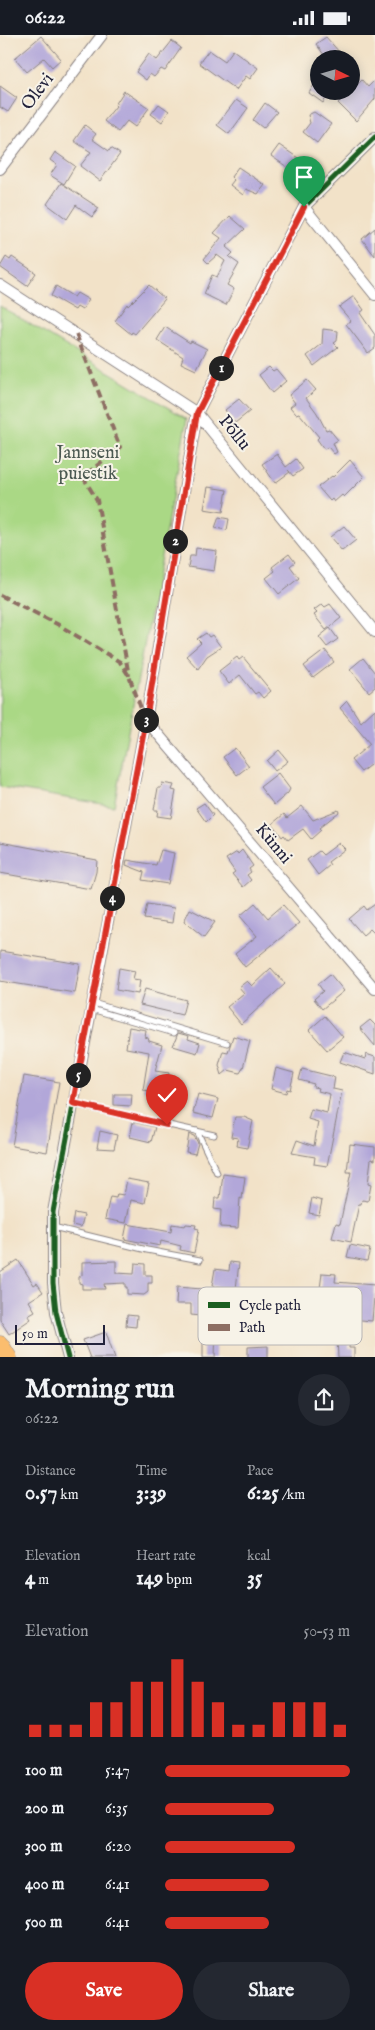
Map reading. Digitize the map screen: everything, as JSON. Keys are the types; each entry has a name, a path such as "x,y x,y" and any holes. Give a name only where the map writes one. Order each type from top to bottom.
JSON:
{"highway":[{"path":"0,1345 8,1357"}],"street":[{"name":"Olevi","path":"0,169 102,35"},
{"path":"68,1357 56,1312 53,1283 53,1212 146,720 197,413 304,207 375,137"},
{"path":"304,207 375,295"},
{"name":"Põllu","path":"0,285 197,413 375,632"},
{"name":"Künni","path":"146,720 375,989"}],"lane":[{"path":"92,1006 174,1033"},
{"path":"92,1006 227,1043"},
{"path":"73,1103 214,1135"},
{"path":"197,1131 217,1173"},
{"path":"52,1227 147,1250 200,1260"}],"green space":[{"name":"Jannseni puiestik","path":"0,306 187,419 114,806 0,787"}],"building":[{"path":"41,36 61,59 52,67 44,58 27,72 15,58"},
{"path":"326,37 337,50 320,50 316,44"},
{"path":"172,41 181,48 165,71 161,69 154,77 150,74 146,80 136,72 149,54 157,60"},
{"path":"209,50 225,61 233,50 258,68 250,79 246,76 236,90 199,63"},
{"path":"362,80 368,87 375,80 375,99 356,121 338,103 341,100 360,100 360,82"},
{"path":"0,86 17,98 8,112 0,107"},
{"path":"124,91 149,108 135,127 127,121 118,132 104,121 116,106"},
{"path":"236,100 248,108 229,134 217,125"},
{"path":"265,103 277,112 263,128 253,120"},
{"path":"159,104 169,111 162,122 151,114"},
{"path":"314,112 331,124 317,143 303,132 310,123 308,115"},
{"path":"85,125 96,134 92,139 109,151 111,148 120,154 100,181 80,166 91,152 74,141"},
{"path":"279,145 301,160 293,171 271,156"},
{"path":"55,152 75,166 64,184 50,175 57,165 50,160"},
{"path":"238,167 265,185 258,194 246,189 243,195 230,185 234,180 231,177"},
{"path":"61,183 99,208 92,217 76,205 67,219 47,204"},
{"path":"230,216 245,229 226,247 233,253 229,257 239,264 227,285 234,289 226,305 204,294 212,275 217,277 225,261 217,255 208,263 204,259 221,238 214,233"},
{"path":"375,228 375,256 362,239"},
{"path":"6,257 10,260 12,257 36,273 27,286 0,267"},
{"path":"149,285 165,299 135,334 132,332 131,334 115,321 127,304 128,306"},
{"path":"56,286 74,297 77,293 89,300 82,310 77,307 75,310 51,296"},
{"path":"354,296 364,310 360,313 375,335 375,348 368,353 346,324 351,321 339,307"},
{"path":"165,327 190,343 191,341 207,349 196,370 181,363 183,357 157,340"},
{"path":"323,329 338,331 337,341 334,343 338,347 314,366 307,356 322,344"},
{"path":"269,367 273,371 276,369 286,381 272,393 259,375"},
{"path":"307,380 316,390 306,398 326,430 329,429 338,440 333,443 337,452 334,454 328,447 324,449 317,439 319,437 299,413 296,414 290,407 295,403 289,395"},
{"path":"239,399 250,411 235,423 225,410"},
{"path":"277,454 286,467 296,459 303,469 293,476 290,472 275,483 262,464"},
{"path":"350,460 364,477 344,497 342,495 334,502 332,499 330,501 318,487 333,477"},
{"path":"208,487 227,490 223,512 204,509"},
{"path":"219,517 229,519 227,530 215,528"},
{"path":"344,526 356,540 342,551 330,537"},
{"path":"196,548 217,551 214,571 188,567 190,556 195,556"},
{"path":"289,554 295,562 290,566 299,578 279,594 266,578 275,571 272,567"},
{"path":"322,604 325,607 330,604 341,618 326,630 314,615 317,613 314,610"},
{"path":"330,628 338,639 327,647 319,637"},
{"path":"206,633 209,637 212,635 221,647 207,656 198,669 186,656 201,643 197,639"},
{"path":"325,650 334,662 313,678 304,666"},
{"path":"237,657 239,660 243,657 271,691 263,698 258,692 255,694 240,675 229,684 219,671"},
{"path":"363,658 375,673 375,687 369,692 350,669"},
{"path":"347,701 361,722 375,709 375,761 361,772 351,760 370,744 340,708"},
{"path":"235,748 249,766 237,775 223,757"},
{"path":"279,750 288,761 275,771 267,761"},
{"path":"278,773 290,789 274,805 260,787"},
{"path":"162,783 174,785 172,790 176,791 171,818 157,816 158,810 154,810 158,788 161,788"},
{"path":"204,803 213,815 206,822 196,808"},
{"path":"302,806 313,820 338,810 339,812 319,828 321,830 311,839 303,829 288,840 284,835 282,837 272,824 284,814 287,818"},
{"path":"0,842 97,860 91,889 0,873"},
{"path":"339,843 345,849 328,862 330,865 318,875 307,860 319,851 323,855"},
{"path":"161,850 174,853 168,884 142,880 144,872 126,865 127,860 156,865"},
{"path":"242,850 253,866 249,869 251,872 247,875 251,880 243,887 232,874 235,872 226,859 237,852 238,854"},
{"path":"255,903 268,918 283,905 299,923 245,967 235,954 257,936 240,916"},
{"path":"147,904 174,908 172,923 144,919"},
{"path":"375,904 375,934 370,929 363,935 349,919 364,906 367,910"},
{"path":"190,909 215,922 204,937 184,921"},
{"path":"0,951 80,964 75,993 0,981"},
{"path":"119,968 135,971 133,979 140,980 138,994 116,990"},
{"path":"271,968 285,984 241,1024 227,1007 244,993 239,987 247,981 252,986"},
{"path":"330,974 344,991 322,1009 314,999 323,991 318,984"},
{"path":"145,989 186,1000 182,1015 140,1005"},
{"path":"325,1016 343,1037 327,1050 309,1030"},
{"path":"370,1020 375,1025 375,1046 360,1028"},
{"path":"129,1027 146,1030 145,1037 149,1041 162,1045 155,1071 169,1073 166,1093 143,1090 149,1052 126,1048"},
{"path":"178,1033 189,1036 188,1039 200,1043 197,1053 173,1046"},
{"path":"233,1036 250,1041 243,1068 240,1073 228,1070 222,1075 219,1065 223,1051 228,1052"},
{"path":"344,1052 365,1059 366,1054 375,1057 375,1074 340,1062"},
{"path":"276,1068 294,1073 290,1090 287,1089 286,1093 271,1089"},
{"path":"302,1069 335,1077 333,1089 342,1091 327,1166 314,1164 315,1157 292,1153 297,1140 314,1146 318,1122 308,1119 311,1109 327,1113 330,1094 318,1091 319,1088 313,1087 314,1084 299,1080"},
{"path":"24,1076 59,1082 47,1152 12,1146"},
{"path":"114,1094 132,1094 131,1106 114,1105"},
{"path":"198,1094 218,1099 213,1118 193,1113"},
{"path":"235,1117 244,1117 253,1121 247,1148 237,1146 238,1138 231,1137"},
{"path":"133,1122 155,1127 151,1142 130,1137"},
{"path":"100,1131 117,1135 114,1149 97,1148"},
{"path":"189,1134 194,1136 198,1143 195,1154 186,1152"},
{"path":"350,1144 375,1147 375,1160 371,1159 368,1184 371,1185 368,1201 362,1200 361,1204 359,1204 351,1242 332,1238 336,1223 340,1224 351,1172 347,1172"},
{"path":"223,1174 245,1177 242,1199 240,1198 238,1228 220,1227 221,1210 214,1209 215,1198 220,1198"},
{"path":"127,1179 149,1183 145,1203 131,1200 126,1223 105,1219 110,1197 116,1198 117,1194 124,1195"},
{"path":"312,1198 322,1201 319,1215 309,1213"},
{"path":"74,1213 84,1215 81,1227 72,1225"},
{"path":"127,1224 171,1232 172,1224 196,1225 195,1228 199,1229 194,1253 180,1250 181,1246 161,1241 160,1246 124,1239"},
{"path":"350,1245 370,1249 367,1261 347,1257"},
{"path":"18,1260 34,1285 37,1283 43,1292 29,1301 35,1311 28,1315 31,1319 9,1334 0,1320 0,1272"},
{"path":"116,1261 116,1273 134,1274 135,1263 145,1264 145,1275 152,1275 152,1283 148,1283 148,1292 144,1295 127,1294 125,1283 104,1284 105,1289 82,1289 79,1277 82,1275 82,1262"},
{"path":"230,1262 239,1263 236,1287 212,1286 215,1269 229,1271"},
{"path":"322,1273 336,1274 335,1282 375,1285 372,1321 362,1320 362,1287 320,1287"},
{"path":"177,1287 198,1289 198,1316 191,1315 191,1304 176,1304"},
{"path":"127,1315 137,1316 136,1327 126,1326"},
{"path":"106,1332 115,1357 90,1357 83,1340"},
{"path":"203,1345 215,1345 215,1357 203,1357"},
{"path":"337,1345 349,1345 349,1348 354,1348 354,1357 338,1357"},
{"path":"268,1346 268,1357 248,1357 248,1347"}],"marked path":[{"path":"76,334 120,447 83,477 97,500 129,676"},
{"path":"0,595 57,624 120,662 129,676 145,719"}],"cycle path":[{"path":"68,1357 56,1312 53,1283 53,1212 146,720 197,413 304,207 375,137"}],"route":[{"path":"167,1125 73,1103 146,720 197,413 304,207"}]}
